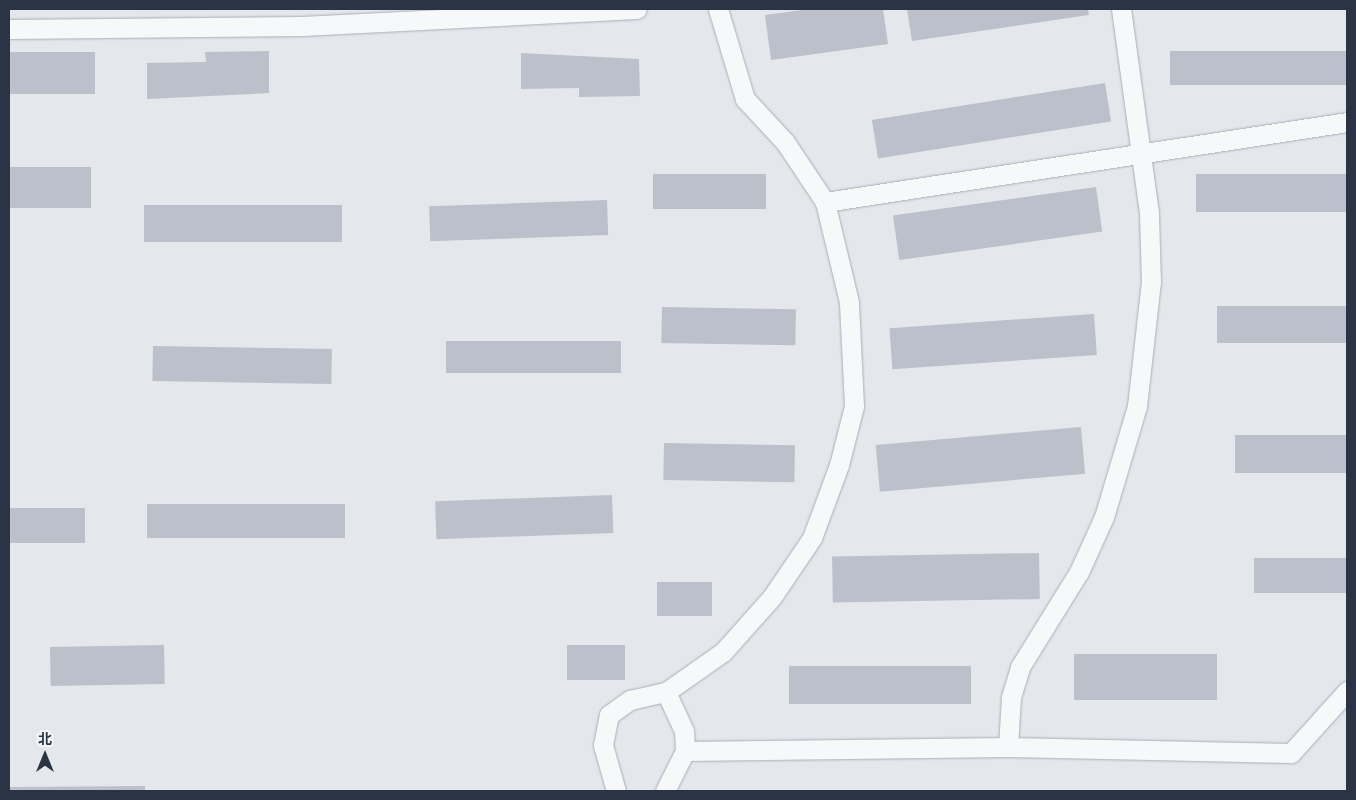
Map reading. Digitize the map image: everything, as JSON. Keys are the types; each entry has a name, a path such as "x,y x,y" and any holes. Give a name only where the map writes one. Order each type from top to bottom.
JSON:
{"street":[{"path":"9,28 302,17 637,9"},
{"path":"616,791 602,745 609,715 630,700 666,692 723,652 772,597 812,538 839,465 854,406 849,302 825,202 785,142 745,99 718,9"},
{"path":"1008,747 1011,697 1020,667 1079,572 1104,517 1138,406 1151,282 1144,154 1121,9"},
{"path":"825,202 1347,122"},
{"path":"685,751 1008,747 1291,753 1347,691"},
{"path":"665,791 685,751 684,731 666,692"}],"building":[{"path":"809,9 883,9 888,44 771,60 765,15"},
{"path":"907,9 1088,9 1089,15 912,41"},
{"path":"269,51 269,93 147,99 147,63 206,62 205,52"},
{"path":"1170,51 1347,51 1347,85 1170,85"},
{"path":"9,52 95,52 95,94 9,94"},
{"path":"521,53 639,59 640,96 579,97 579,88 521,89"},
{"path":"1105,83 1111,122 878,158 872,120"},
{"path":"9,167 91,167 91,208 9,208"},
{"path":"653,174 766,174 766,209 653,209"},
{"path":"1196,174 1347,174 1347,212 1196,212"},
{"path":"1096,187 1102,232 899,260 893,216"},
{"path":"607,200 608,235 430,241 429,206"},
{"path":"144,205 342,205 342,242 144,242"},
{"path":"1217,306 1347,306 1347,343 1217,343"},
{"path":"662,307 796,309 795,345 661,343"},
{"path":"1094,314 1097,355 892,369 889,328"},
{"path":"446,341 621,341 621,373 446,373"},
{"path":"153,346 332,349 331,384 152,381"},
{"path":"1081,427 1085,474 880,492 876,445"},
{"path":"1235,435 1347,435 1347,473 1235,473"},
{"path":"664,443 795,445 794,482 663,480"},
{"path":"612,495 613,533 436,539 435,501"},
{"path":"147,504 345,504 345,538 147,538"},
{"path":"9,508 85,508 85,543 9,543"},
{"path":"1039,553 1040,599 833,603 832,557"},
{"path":"1254,558 1347,558 1347,593 1254,593"},
{"path":"657,582 712,582 712,616 657,616"},
{"path":"164,645 165,684 51,686 50,647"},
{"path":"567,645 625,645 625,680 567,680"},
{"path":"1074,654 1217,654 1217,700 1074,700"},
{"path":"789,666 971,666 971,704 789,704"},
{"path":"145,786 145,791 9,791 9,787"}]}
